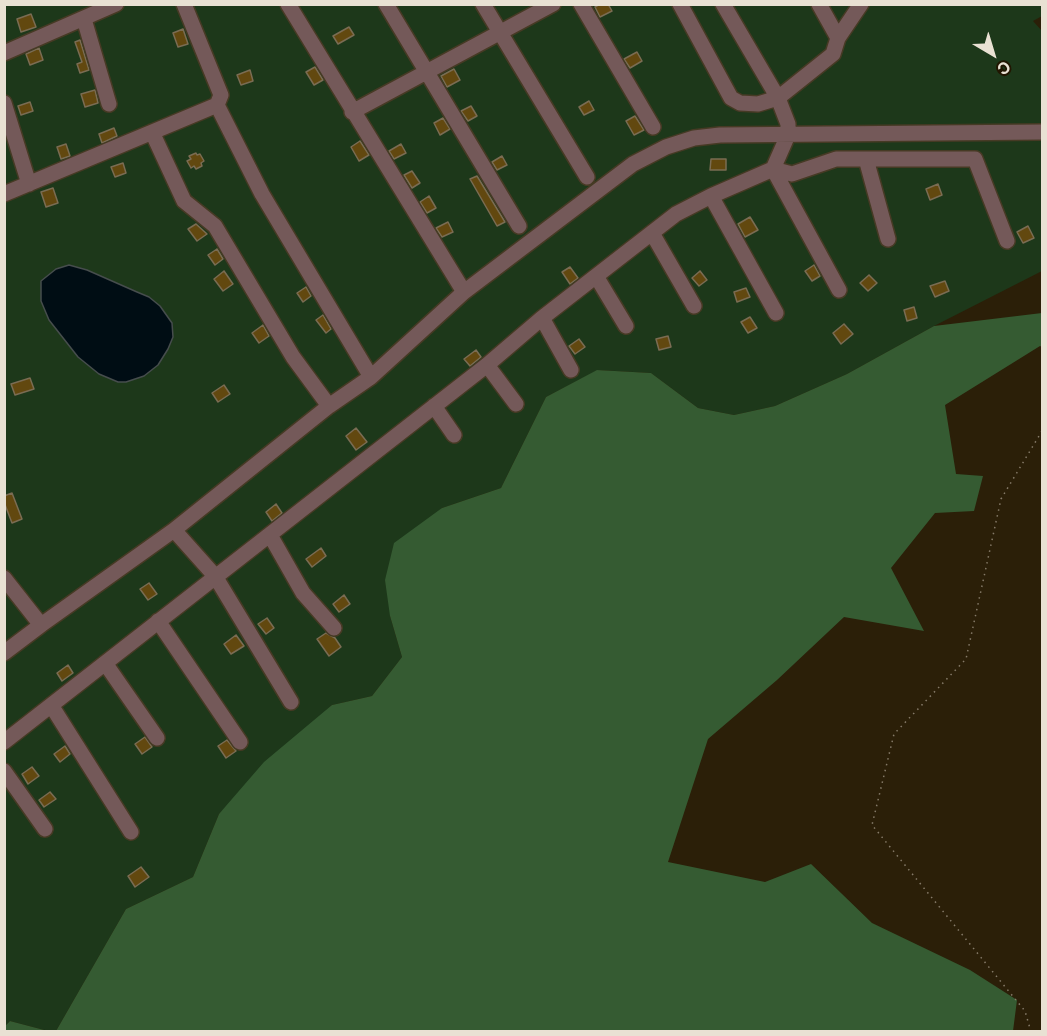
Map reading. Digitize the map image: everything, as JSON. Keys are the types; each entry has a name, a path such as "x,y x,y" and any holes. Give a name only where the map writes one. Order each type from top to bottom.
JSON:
{"street":[{"path":"4,53 116,4"},
{"path":"4,194 217,105 221,95 184,4"},
{"path":"288,4 464,292"},
{"path":"386,4 519,226"},
{"path":"483,4 587,177"},
{"path":"352,112 554,4"},
{"path":"581,4 653,127"},
{"path":"680,4 731,98 740,103 758,104 778,98 832,54 838,38 861,4"},
{"path":"723,4 778,98 788,124 788,135 772,169"},
{"path":"819,4 838,38"},
{"path":"84,19 109,104"},
{"path":"4,103 29,184"},
{"path":"217,105 262,194 371,377"},
{"path":"152,132 184,201 215,226 293,357 329,406"},
{"path":"4,653 174,530 329,406 371,377 464,292 633,164 666,147 694,138 720,135 1042,132"},
{"path":"4,742 487,365 542,318 652,232 676,214 711,196 772,169 792,174 836,159 975,159 1007,242"},
{"path":"866,159 888,239"},
{"path":"772,169 840,290"},
{"path":"711,196 776,314"},
{"path":"652,232 694,306"},
{"path":"596,276 626,326"},
{"path":"542,318 571,370"},
{"path":"487,365 516,404"},
{"path":"434,406 454,435"},
{"path":"174,530 215,576 291,702"},
{"path":"270,535 303,593 334,628"},
{"path":"4,578 41,625"},
{"path":"158,621 240,742"},
{"path":"105,663 157,738"},
{"path":"51,705 131,832"},
{"path":"4,771 45,829"}],"path":[{"path":"1031,1032 1025,1011 872,825 894,734 966,658 1001,499 1042,431"}],"green space":[{"path":"5,5 1042,5 1042,16 1033,21 1042,31 1042,271 934,326 847,374 775,406 734,415 698,408 651,373 598,370 546,397 501,488 442,508 390,616 402,657 372,696 332,705 219,814 193,877 126,909 56,1031 10,1021 5,1026"},
{"path":"1042,313 1042,347 1040,346 945,405 956,474 983,476 974,511 935,513 891,568 924,631 844,617 777,680 708,739 668,862 765,882 811,864 872,923 970,970 1017,1000 1013,1031 56,1031 126,909 193,877 219,814 264,762 332,705 372,696 402,657 390,616 385,580 394,543 442,508 501,488 546,397 597,370 651,373 698,408 734,415 775,406 847,374 934,326"},
{"path":"10,1021 48,1031 5,1031 5,1026"}],"shaded area":[{"path":"69,265 87,270 149,297 160,306 172,323 173,337 168,349 158,365 144,376 118,382 99,374 78,357 49,320 41,301 41,281 56,269"}],"building":[{"path":"608,4 612,11 600,17 595,7"},
{"path":"31,14 36,27 21,32 17,19"},
{"path":"349,27 354,35 338,44 333,36"},
{"path":"183,29 188,44 178,47 173,33"},
{"path":"80,40 89,70 80,73 77,64 82,62 75,42"},
{"path":"39,48 43,60 30,65 26,54"},
{"path":"637,52 642,61 630,68 624,59"},
{"path":"315,67 323,80 314,85 306,72"},
{"path":"454,69 460,80 447,87 441,76"},
{"path":"250,70 253,81 241,85 237,75"},
{"path":"95,90 98,103 85,107 81,94"},
{"path":"589,101 594,110 584,115 579,107"},
{"path":"30,102 33,111 21,115 18,106"},
{"path":"471,106 477,116 468,121 461,111"},
{"path":"635,116 644,130 634,135 626,121"},
{"path":"443,118 450,129 440,135 434,123"},
{"path":"114,128 117,136 102,143 99,134"},
{"path":"360,141 369,155 359,161 351,147"},
{"path":"66,144 70,156 61,159 57,147"},
{"path":"401,144 406,153 394,159 389,151"},
{"path":"200,154 204,161 201,163 202,166 196,169 194,166 191,168 187,161 191,159 189,156"},
{"path":"502,156 507,165 497,170 492,162"},
{"path":"711,159 726,159 726,170 710,170"},
{"path":"123,163 126,173 115,177 111,167"},
{"path":"412,171 420,183 412,188 404,175"},
{"path":"477,176 505,222 497,226 470,179"},
{"path":"938,184 942,195 930,200 926,189"},
{"path":"53,188 58,203 46,207 41,192"},
{"path":"429,196 436,208 427,213 420,202"},
{"path":"750,217 758,230 745,237 738,224"},
{"path":"448,222 453,232 442,237 436,228"},
{"path":"196,224 207,234 197,241 188,229"},
{"path":"1028,226 1034,238 1023,243 1017,232"},
{"path":"217,249 223,259 215,265 208,255"},
{"path":"814,265 820,276 812,281 805,271"},
{"path":"570,267 578,278 570,284 562,272"},
{"path":"224,271 233,284 223,291 214,279"},
{"path":"700,271 707,280 699,286 692,278"},
{"path":"869,275 877,283 868,291 860,283"},
{"path":"945,281 949,291 935,297 930,286"},
{"path":"306,287 311,296 303,302 297,293"},
{"path":"746,288 750,297 737,302 734,292"},
{"path":"914,307 917,318 907,321 904,310"},
{"path":"323,315 331,329 326,333 316,320"},
{"path":"750,317 757,328 748,333 741,322"},
{"path":"844,324 853,334 841,344 833,333"},
{"path":"263,325 269,336 259,343 252,333"},
{"path":"668,336 671,347 659,350 656,339"},
{"path":"579,339 585,347 575,354 569,346"},
{"path":"476,350 481,357 470,366 464,359"},
{"path":"30,378 34,389 15,395 11,384"},
{"path":"224,385 230,394 218,402 212,393"},
{"path":"356,428 367,442 356,450 346,436"},
{"path":"12,493 22,519 12,523 4,496"},
{"path":"276,504 282,513 272,521 266,512"},
{"path":"321,548 326,556 312,567 306,559"},
{"path":"149,583 157,594 148,600 140,589"},
{"path":"344,595 350,604 339,612 333,604"},
{"path":"267,618 274,628 266,634 258,624"},
{"path":"326,633 335,638 341,647 329,656 317,639"},
{"path":"236,635 244,646 231,654 224,644"},
{"path":"68,665 73,673 62,681 57,673"},
{"path":"145,737 152,747 142,754 135,744"},
{"path":"227,740 236,751 226,758 218,746"},
{"path":"65,746 70,754 60,762 54,754"},
{"path":"32,767 39,776 28,784 22,774"},
{"path":"50,792 56,799 44,807 39,800"},
{"path":"141,867 149,877 135,887 128,876"}]}
